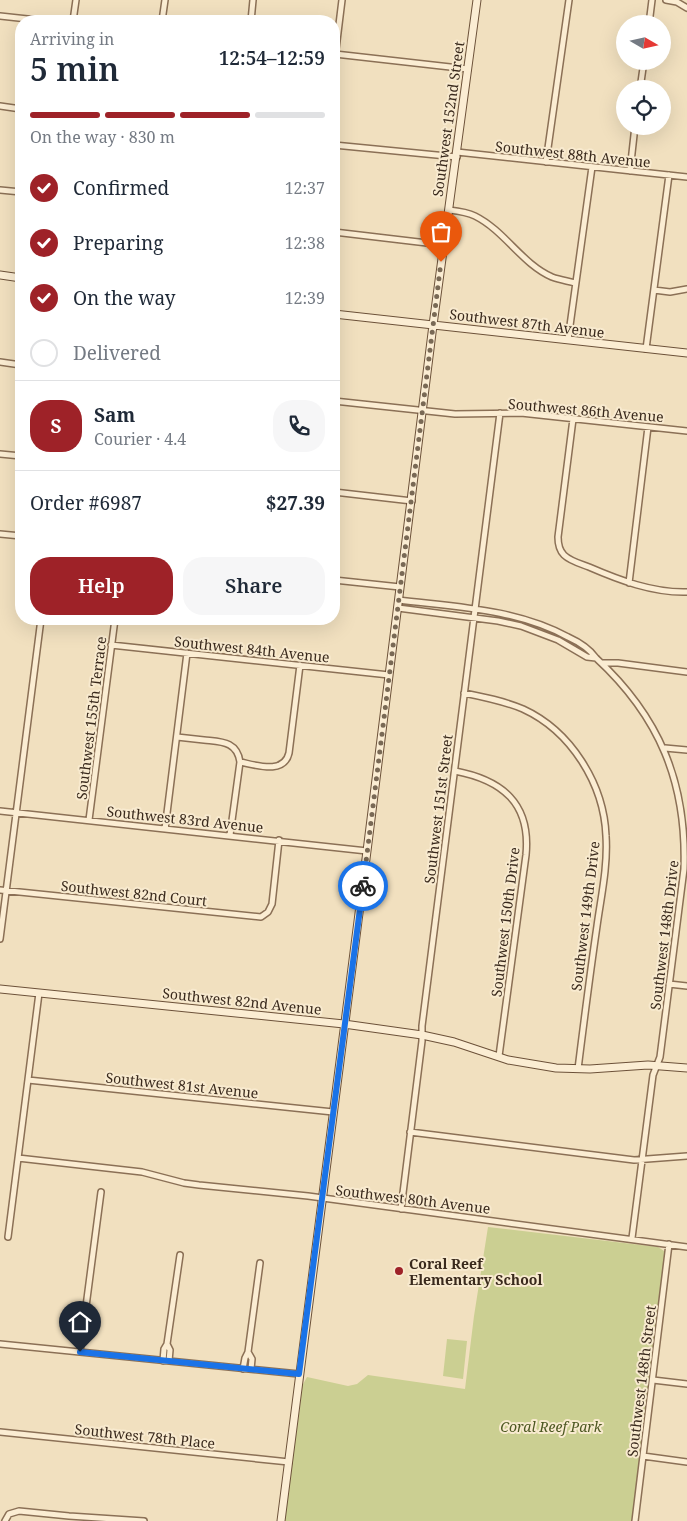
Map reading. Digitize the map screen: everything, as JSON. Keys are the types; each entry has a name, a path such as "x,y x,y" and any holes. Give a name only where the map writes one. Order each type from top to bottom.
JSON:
{"main road":[{"name":"Southwest 152nd Street","path":"281,1521 344,1024 368,851 433,324 477,0"},
{"path":"0,275 15,277"},
{"name":"Southwest 87th Avenue","path":"340,315 687,353"},
{"name":"Southwest 82nd Avenue","path":"0,988 344,1024 422,1035 454,1042 525,1064 556,1068 656,1066 687,1068"}],"street":[{"path":"74,15 76,0"},
{"path":"163,15 164,0"},
{"path":"252,15 253,0"},
{"path":"340,15 342,0"},
{"path":"546,162 569,0"},
{"path":"650,15 652,0"},
{"path":"666,0 677,2 687,8"},
{"path":"0,16 15,18"},
{"path":"340,55 468,69"},
{"path":"0,106 15,108"},
{"path":"630,171 634,135"},
{"name":"Southwest 88th Avenue","path":"340,145 546,162 687,178"},
{"path":"568,340 592,167"},
{"path":"646,349 669,175"},
{"path":"0,190 15,191"},
{"path":"449,210 479,218 542,271 553,277 575,283"},
{"path":"340,233 444,245"},
{"path":"654,290 670,292 687,290"},
{"path":"0,362 15,363"},
{"name":"Southwest 86th Avenue","path":"340,402 461,415 521,413 687,431"},
{"name":"Southwest 151st Street","path":"401,1209 422,1026 500,413"},
{"path":"573,419 558,536 559,546 564,554 571,559 629,583 687,592"},
{"path":"629,583 648,426"},
{"path":"0,454 15,455"},
{"path":"340,493 412,501"},
{"path":"0,534 15,535"},
{"path":"340,581 400,587"},
{"path":"399,604 521,626 558,640 586,657 596,658"},
{"name":"Southwest 148th Drive","path":"399,604 475,610 508,615 543,625 576,641 591,651 644,713 665,748 679,788 686,829 682,907 669,984 660,1057 653,1075 632,1238"},
{"path":"0,939 3,890 16,812 40,625"},
{"name":"Southwest 155th Terrace","path":"89,820 114,625"},
{"name":"Southwest 84th Avenue","path":"112,645 390,675"},
{"path":"165,829 188,653"},
{"path":"602,663 618,663 687,672"},
{"path":"240,762 272,767 284,764 289,753 300,665"},
{"name":"Southwest 149th Drive","path":"464,693 512,705 546,723 568,743 580,758 600,799 606,837 605,862 578,1069"},
{"path":"176,737 227,744 236,750 240,762 230,835"},
{"path":"665,748 687,750"},
{"name":"Southwest 150th Drive","path":"455,771 484,779 499,787 516,805 526,828 526,854 499,1056"},
{"name":"Southwest 83rd Avenue","path":"0,811 368,851"},
{"name":"Southwest 82nd Court","path":"3,890 261,917 266,915 272,904 279,840"},
{"path":"669,984 687,986"},
{"path":"8,1237 39,993"},
{"name":"Southwest 81st Avenue","path":"28,1080 333,1112"},
{"path":"410,1132 634,1160 687,1156"},
{"name":"Southwest 80th Avenue","path":"18,1158 142,1172 199,1185 632,1238 687,1247"},
{"path":"80,1352 101,1192"},
{"name":"Southwest 148th Street","path":"635,1521 669,1244"},
{"path":"166,1361 170,1350 167,1344 180,1255"},
{"path":"243,1369 248,1352 260,1263"},
{"path":"0,1344 299,1374"},
{"path":"248,1352 252,1359 250,1370"},
{"path":"653,1380 687,1384"},
{"name":"Southwest 78th Place","path":"0,1432 288,1462"},
{"path":"643,1456 687,1462"},
{"path":"5,1521 9,1514 19,1511 75,1517 144,1521"}],"green space":[{"name":"Coral Reef Park","path":"488,1227 658,1247 667,1253 632,1521 284,1521 302,1386 307,1377 348,1386 357,1384 368,1375 465,1389"},
{"path":"447,1339 467,1341 463,1379 443,1376"}],"way so far":[{"path":"363,886 441,262"}],"place":[{"name":"Coral Reef Elementary School","path":"399,1271"}],"route":[{"path":"80,1352 299,1374 363,886"}]}
